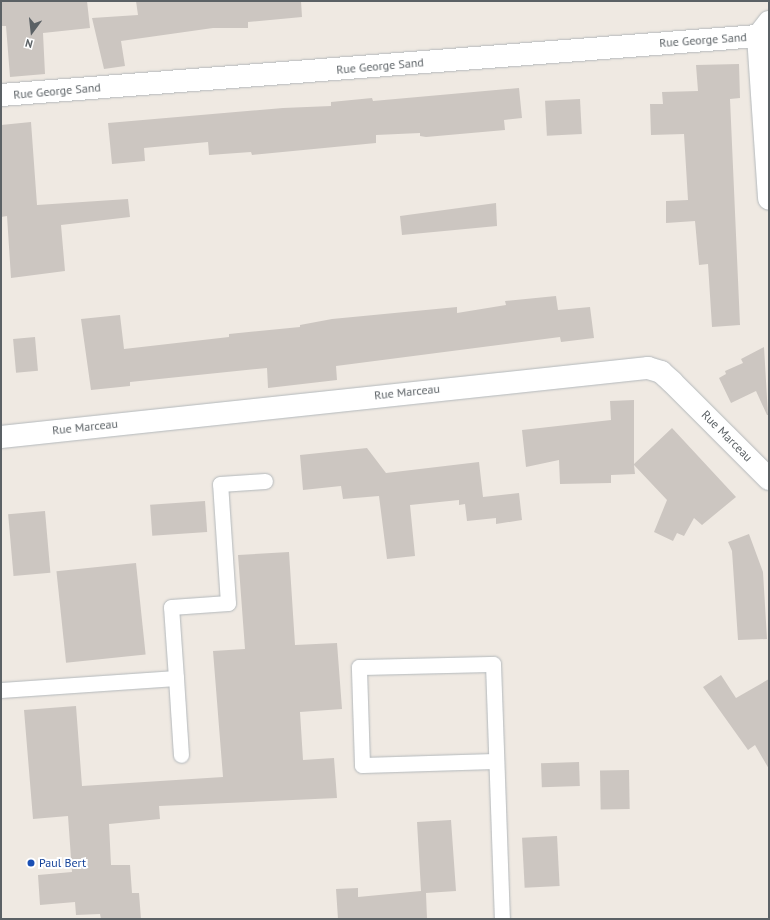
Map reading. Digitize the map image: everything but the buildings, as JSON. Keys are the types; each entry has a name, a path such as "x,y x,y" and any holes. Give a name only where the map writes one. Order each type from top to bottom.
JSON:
{"street":[{"name":"Rue George Sand","path":"1,96 764,29"},
{"path":"764,29 769,200"},
{"name":"Rue Marceau","path":"1,436 648,368 661,372 672,382 769,479"}],"lane":[{"path":"181,755 171,607 228,602 220,484 265,481"},
{"path":"495,761 362,765 360,667 493,664 495,761 502,919"},
{"path":"1,690 176,678"}],"place":[{"name":"Paul Bert","path":"31,863"}]}
